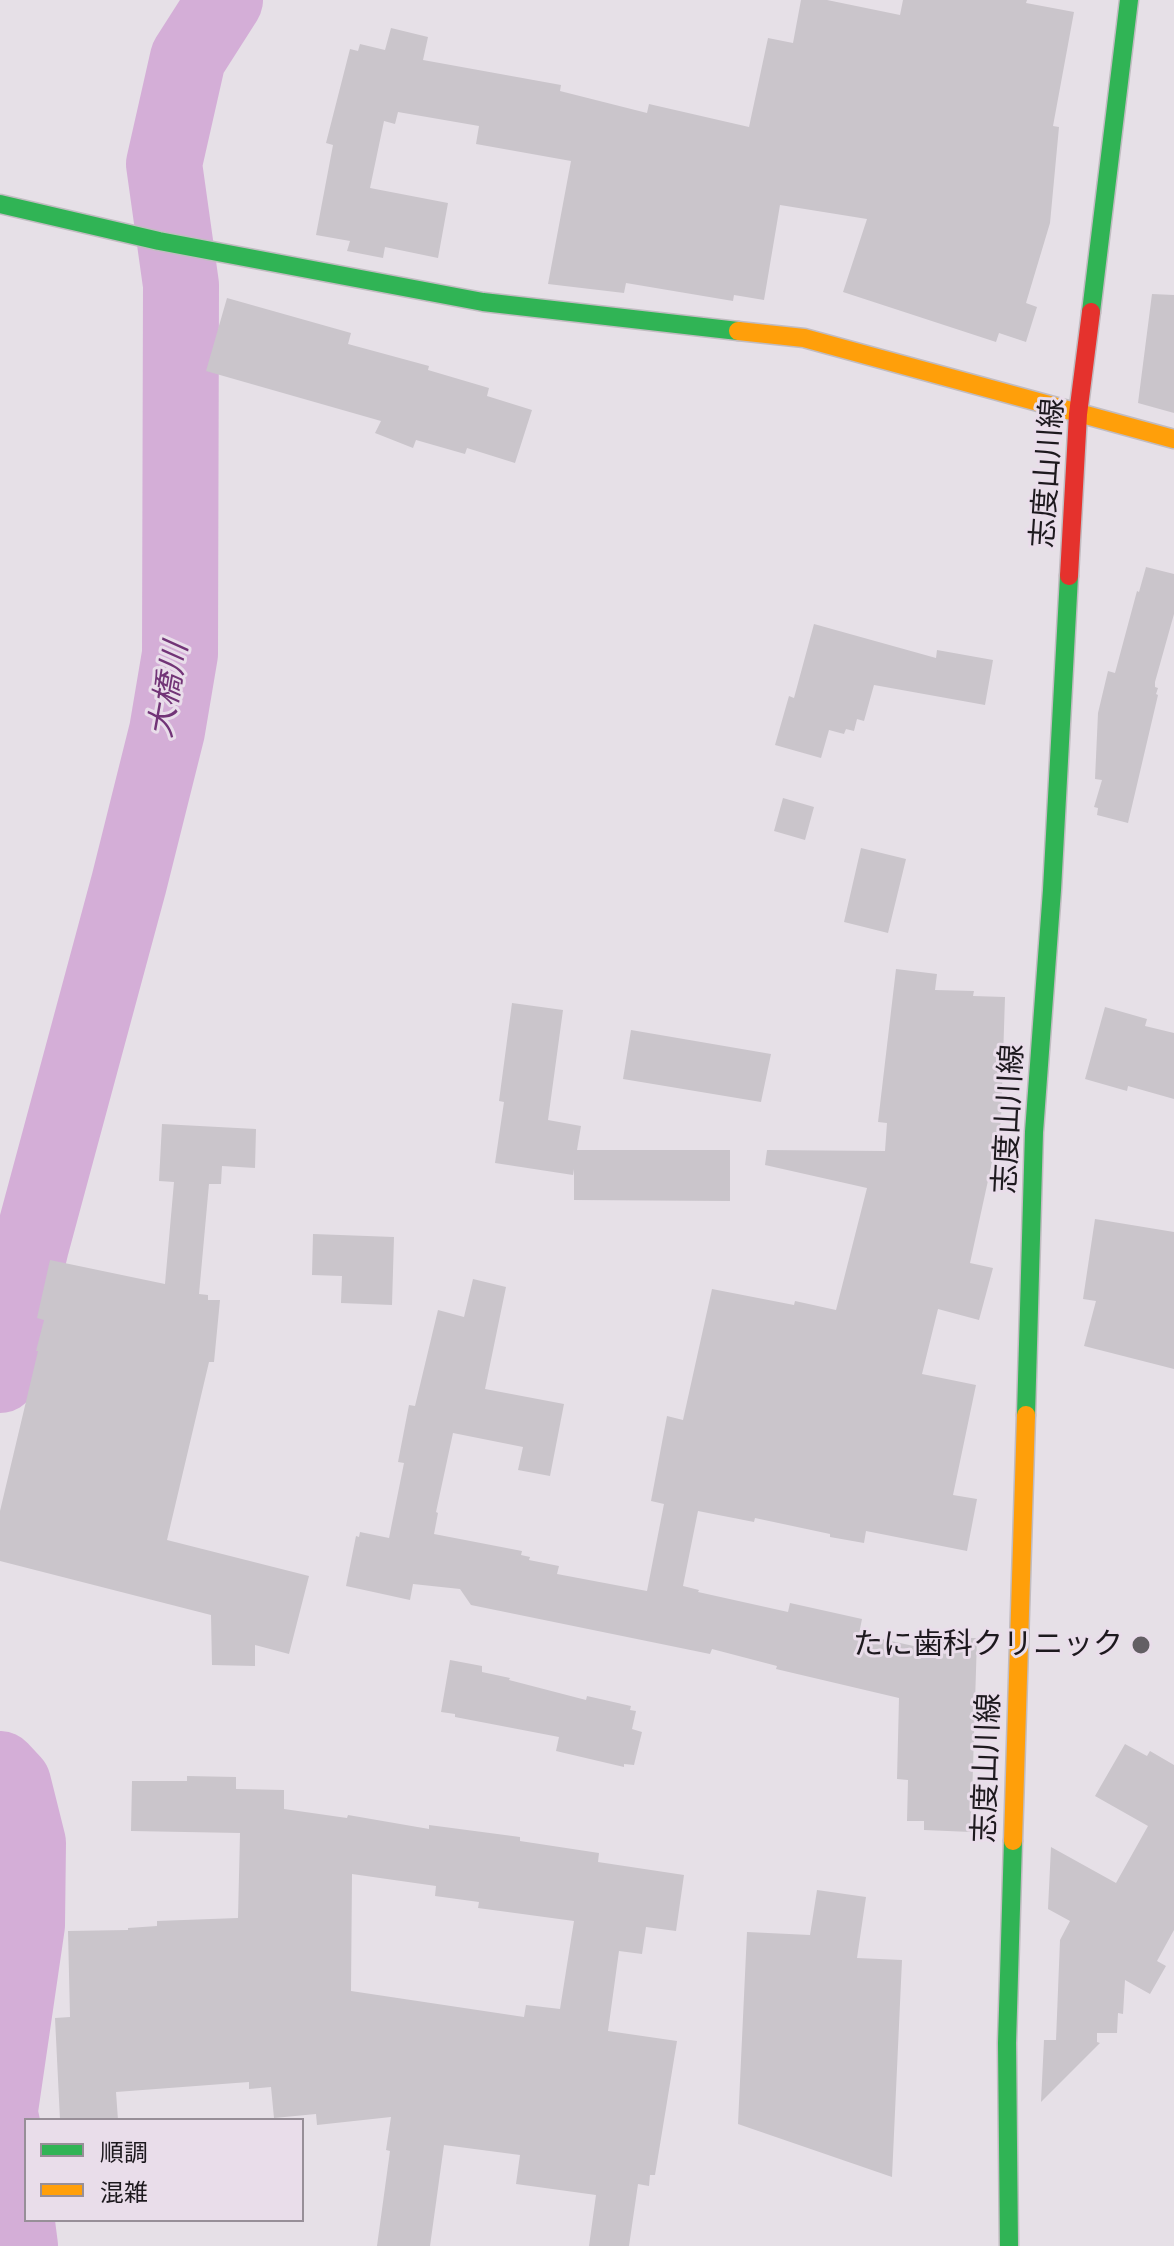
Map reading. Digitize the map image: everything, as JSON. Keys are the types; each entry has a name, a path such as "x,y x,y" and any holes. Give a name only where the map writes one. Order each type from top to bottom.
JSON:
{"main road":[{"name":"志度山川線","path":"1009,2246 1007,2043 1034,1132 1052,890 1078,414 1129,0"},
{"path":"0,204 159,241 483,302 804,338 1174,439"}],"building":[{"path":"801,0 827,0 900,15 903,0 1027,0 1026,3 1074,12 1053,126 1059,127 1050,223 1026,303 1037,307 1026,342 999,333 996,342 843,292 867,219 780,205 764,300 734,295 733,301 626,283 624,293 548,284 571,161 476,144 479,126 398,112 395,124 384,121 370,188 448,203 438,258 385,247 383,258 347,251 350,241 316,235 333,145 326,143 350,49 358,51 360,44 385,50 391,28 428,37 423,60 561,85 560,91 647,113 649,104 749,127 768,38 793,43"},
{"path":"1152,294 1174,295 1174,413 1138,403"},
{"path":"227,298 351,333 348,344 429,366 428,370 489,388 487,396 532,410 515,463 467,448 465,454 416,440 413,448 375,433 381,421 206,371"},
{"path":"1146,567 1174,574 1174,614 1155,682 1158,695 1128,823 1097,815 1098,808 1094,807 1102,780 1095,779 1098,713 1108,671 1115,673"},
{"path":"814,624 936,658 937,650 993,660 985,705 874,685 864,721 857,719 854,731 846,729 844,734 829,730 821,758 775,745 789,696 794,698"},
{"path":"783,798 814,807 805,840 774,831"},
{"path":"861,848 906,859 888,933 844,922"},
{"path":"896,969 937,974 935,990 974,991 973,996 1005,997 1001,1121 970,1263 993,1268 979,1320 938,1309 922,1374 976,1385 953,1495 977,1499 967,1551 866,1531 864,1543 755,1518 754,1522 698,1511 683,1586 788,1612 790,1603 862,1619 859,1634 941,1652 942,1638 977,1638 971,1832 924,1830 924,1821 907,1821 908,1780 897,1779 899,1698 776,1669 777,1666 712,1649 710,1654 471,1605 460,1589 413,1584 410,1600 346,1586 356,1536 359,1537 360,1532 389,1538 404,1463 398,1462 409,1405 415,1406 438,1310 464,1317 473,1279 506,1287 485,1389 564,1404 550,1476 518,1470 523,1447 453,1433 434,1534 522,1551 521,1555 530,1557 529,1560 559,1566 557,1574 647,1591 664,1504 651,1501 667,1416 683,1420 712,1289 836,1310 867,1188 765,1165 767,1150 885,1151 887,1123 878,1122"},
{"path":"512,1003 563,1010 548,1120 581,1126 577,1150 730,1150 730,1201 574,1200 574,1169 573,1175 495,1163 504,1102 499,1101"},
{"path":"1105,1007 1147,1019 1145,1026 1174,1033 1174,1099 1128,1086 1127,1091 1085,1079"},
{"path":"631,1030 771,1054 761,1102 623,1079"},
{"path":"162,1124 256,1129 255,1168 222,1166 221,1184 209,1184 199,1294 208,1295 208,1300 220,1300 214,1362 209,1362 167,1540 309,1576 289,1654 255,1645 255,1666 212,1665 211,1615 0,1561 0,1511 38,1351 44,1320 37,1318 50,1260 165,1284 174,1182 159,1181"},
{"path":"1095,1219 1174,1232 1174,1369 1084,1346 1096,1301 1083,1299"},
{"path":"313,1234 394,1237 392,1305 341,1303 342,1276 312,1275"},
{"path":"450,1660 482,1666 482,1672 586,1700 587,1696 631,1706 630,1710 636,1711 632,1729 642,1732 634,1765 624,1764 624,1767 556,1751 559,1737 441,1712"},
{"path":"1125,1744 1147,1756 1150,1751 1174,1765 1174,1930 1157,1961 1166,1966 1150,1994 1125,1980 1123,2014 1118,2013 1117,2033 1097,2033 1097,2042 1100,2043 1041,2102 1044,2040 1056,2040 1060,1940 1070,1921 1048,1909 1051,1847 1116,1883 1148,1826 1095,1796"},
{"path":"187,1776 236,1777 236,1789 284,1790 284,1809 347,1818 348,1815 429,1829 429,1825 520,1837 520,1841 599,1853 598,1862 684,1875 676,1931 646,1927 642,1954 619,1951 608,2031 677,2041 655,2175 650,2175 649,2186 638,2184 629,2246 589,2246 596,2195 516,2184 520,2155 444,2145 430,2246 377,2246 390,2151 386,2150 391,2117 317,2125 316,2114 274,2118 271,2087 249,2089 249,2082 116,2092 118,2118 60,2118 55,2018 70,2017 68,1931 128,1930 157,1926 157,1921 238,1918 240,1833 131,1831 132,1781 187,1781","holes":["352,1874 436,1886 435,1896 479,1902 478,1908 574,1921 560,2009 526,2005 524,2017 351,1991"]},
{"path":"817,1890 866,1897 857,1958 902,1960 892,2177 738,2124 747,1932 810,1935"}],"waterway":[{"name":"大橋川","path":"0,1375 167,731 180,654 181,285 164,164 188,58 225,0"},
{"name":"大橋川","path":"0,1769 13,1783 28,1843 27,1925 0,2110"},
{"name":"大橋川","path":"0,2114 20,2246"}],"traffic: fast":[{"path":"1091,312 1129,0"},
{"path":"0,204 159,241 483,302 738,331"},
{"path":"1026,1415 1034,1132 1052,890 1069,576"},
{"path":"1009,2246 1007,2043 1013,1841"}],"traffic: slow":[{"path":"738,331 804,338 1174,439"},
{"path":"1013,1841 1026,1415"}],"traffic: jam":[{"path":"1069,576 1078,414 1091,312"}],"place":[{"name":"たに歯科クリニック","path":"1141,1645"}]}
